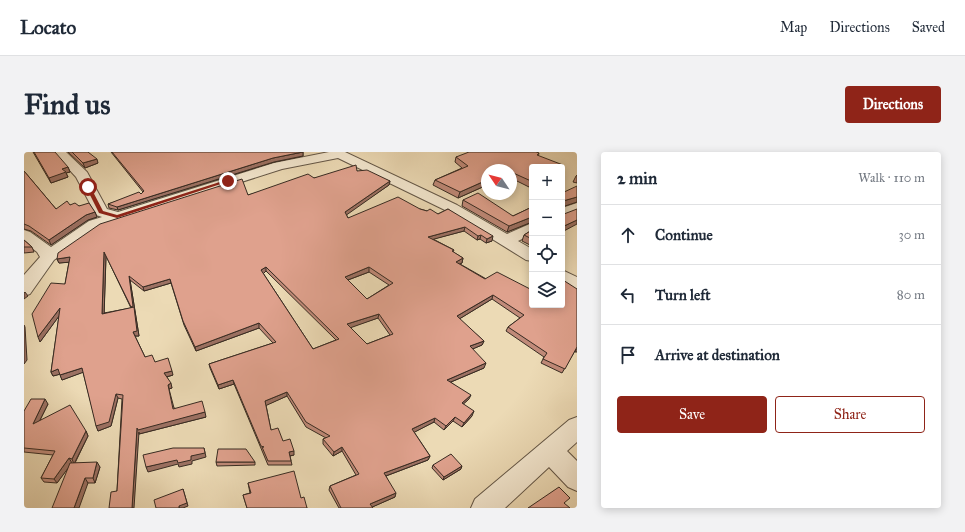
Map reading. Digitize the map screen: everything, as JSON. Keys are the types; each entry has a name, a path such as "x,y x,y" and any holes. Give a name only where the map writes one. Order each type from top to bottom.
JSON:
{"street":[{"path":"59,152 82,175 101,212 117,216"},
{"path":"24,290 29,281 48,257 95,224 279,166 337,153 360,158 452,208 529,254"},
{"path":"565,213 577,207"},
{"path":"507,240 529,229"},
{"path":"24,235 44,249 48,257"},
{"path":"565,277 577,285"},
{"path":"485,508 577,427"},
{"path":"550,450 577,479"}],"building":[{"path":"34,152 55,152 68,167 62,169 66,172 49,178"},
{"path":"72,152 88,152 97,159 83,163"},
{"path":"112,152 303,152 273,158 117,207 108,204 139,192 141,194 144,191"},
{"path":"469,152 536,152 539,153 537,155 560,164 529,164 529,180 517,175 517,164 481,164 481,183 460,192 435,180 468,166 456,157"},
{"path":"356,165 357,171 367,170 390,181 345,212 348,218 398,197 420,209 427,211 430,209 438,214 448,209 493,236 487,239 481,235 478,236 465,227 428,237 454,250 452,251 463,258 456,262 485,279 497,272 529,288 529,308 565,308 565,281 577,289 577,347 565,369 543,359 547,353 508,327 524,315 493,295 457,316 484,341 470,346 486,363 447,380 471,395 462,403 474,411 464,423 455,417 446,426 435,418 412,429 430,456 384,473 396,493 370,504 373,508 341,508 330,486 359,474 342,447 334,452 323,439 330,436 306,422 287,392 265,401 271,430 278,428 283,441 290,439 294,451 289,452 291,461 268,461 262,447 264,447 261,446 233,380 218,385 209,364 276,342 259,323 195,347 183,321 170,279 143,287 129,276 133,306 131,307 104,252 102,314 134,307 137,331 133,332 145,357 152,355 155,362 168,358 172,371 164,373 171,383 168,385 173,409 202,401 205,412 138,430 137,428 132,508 109,508 111,492 117,491 123,395 116,394 109,422 96,426 82,368 60,375 58,369 51,372 60,308 38,337 32,314 51,283 65,284 70,257 57,259 58,253 100,224 242,179 248,195 308,174 314,178","holes":["266,267 339,339 313,349 261,270","369,267 393,283 367,299 345,277","379,314 393,334 367,344 347,324"]},
{"path":"24,171 56,209 67,201 70,205 75,203 79,206 89,203 95,212 86,215 49,240 24,224"},
{"path":"577,186 577,197 565,200 565,192"},
{"path":"478,193 481,195 481,200 489,200 513,216 529,208 529,218 509,226 463,200"},
{"path":"577,209 577,220 565,226 565,214"},
{"path":"529,232 529,238 524,235"},
{"path":"24,240 32,247 24,247"},
{"path":"31,399 45,399 33,424 70,405 86,431 72,459 69,458 54,479 41,478 55,451 24,448 24,411"},
{"path":"173,448 204,448 205,453 191,456 191,460 178,463 177,460 146,467 143,455"},
{"path":"218,449 246,449 255,462 216,462"},
{"path":"451,454 462,466 444,477 433,465"},
{"path":"97,462 93,478 85,478 74,508 52,508 70,463"},
{"path":"294,471 301,498 304,497 307,508 247,508 243,495 251,493 248,483"},
{"path":"559,487 570,498 564,503 570,508 528,508"},
{"path":"183,489 187,503 179,506 179,508 156,508 154,500"}],"route":[{"path":"88,187 101,212 117,216 228,181"}]}
